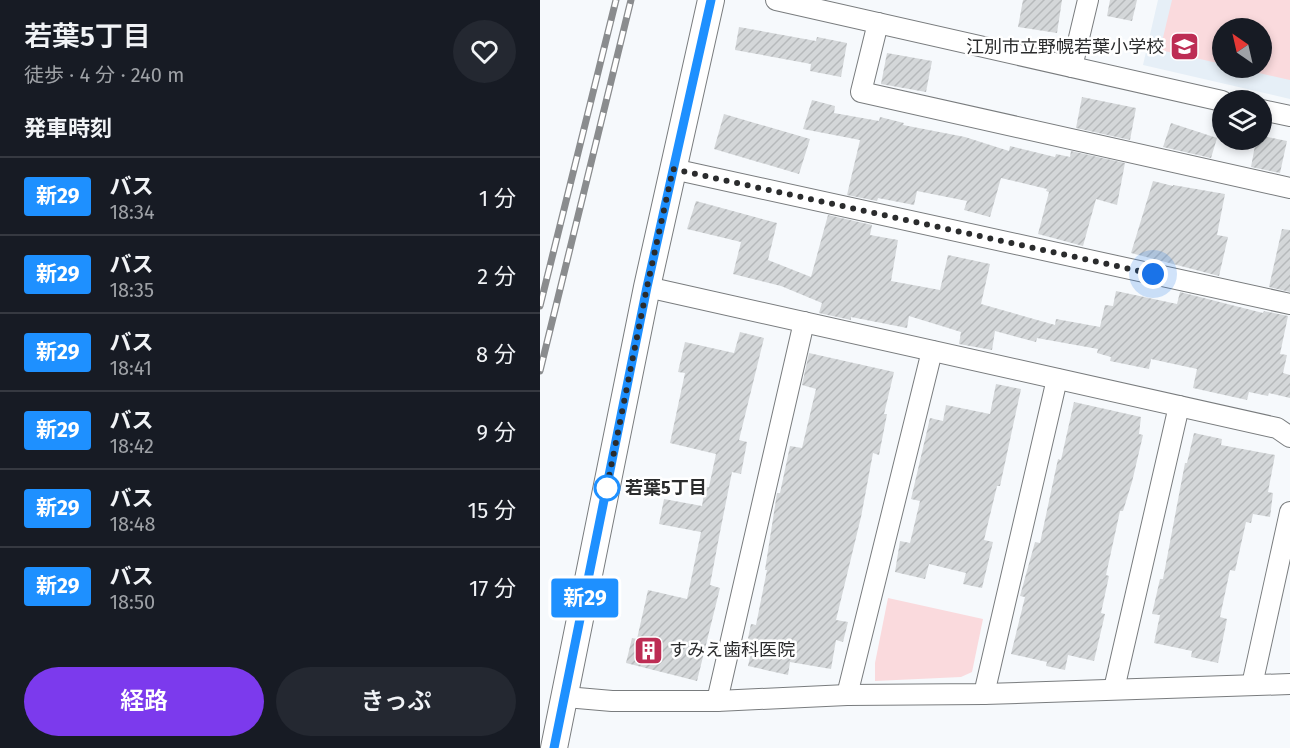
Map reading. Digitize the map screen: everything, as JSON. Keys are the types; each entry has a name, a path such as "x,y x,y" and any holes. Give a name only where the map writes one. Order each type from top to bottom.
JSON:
{"street":[{"path":"554,748 647,287 711,0"},
{"path":"776,0 1212,99"},
{"path":"1072,67 1088,0"},
{"path":"878,23 861,92 1290,188"},
{"path":"1272,112 1290,116"},
{"path":"673,169 1290,304"},
{"path":"647,287 1277,428 1290,437"},
{"path":"717,701 804,322"},
{"path":"847,694 932,351"},
{"path":"984,694 1057,379"},
{"path":"1114,689 1179,406"},
{"path":"1252,685 1290,512"},
{"path":"566,697 612,701 717,701 847,694 984,694 1290,684"}],"shaded area":[{"name":"江別市立野幌若葉小学校","path":"1158,0 1290,0 1290,99 1272,95 1272,90 1251,90 1143,65"},
{"path":"1172,0 1290,0 1290,80 1272,76 1272,18 1212,18 1212,62 1160,50"},
{"path":"888,598 983,619 972,672 961,677 875,681 875,663"}],"building":[{"path":"1023,0 1062,0 1057,33 1018,27"},
{"path":"1110,0 1137,0 1132,21 1107,16"},
{"path":"739,27 816,41 817,37 847,43 841,77 810,71 811,64 735,50"},
{"path":"887,53 932,61 926,92 881,84"},
{"path":"1082,97 1136,108 1130,140 1076,128"},
{"path":"812,100 835,106 834,113 879,121 880,117 904,123 903,125 965,137 1009,151 1010,146 1055,157 1056,154 1070,157 1071,151 1125,163 1117,205 1096,199 1083,246 1038,234 1049,192 1046,191 1047,189 1001,178 990,217 964,210 967,201 917,191 914,205 847,195 860,140 803,129"},
{"path":"724,114 810,139 799,174 714,149"},
{"path":"1171,123 1212,136 1213,150 1211,158 1163,147"},
{"path":"1272,138 1287,141 1280,173 1251,167 1254,150 1272,150"},
{"path":"1153,181 1225,194 1217,235 1228,237 1219,276 1131,253"},
{"path":"696,201 777,223 768,260 811,277 828,215 872,225 870,235 898,240 891,281 940,290 948,255 990,264 981,304 1055,325 1056,319 1100,327 1105,305 1113,306 1116,291 1177,304 1180,292 1263,313 1264,311 1288,316 1280,354 1287,355 1283,373 1290,375 1290,398 1269,393 1268,396 1249,392 1247,400 1193,388 1197,369 1151,359 1149,369 1110,361 1111,357 1097,353 1098,349 1037,338 1036,342 995,331 992,350 959,344 961,332 909,316 907,328 819,313 822,303 781,286 733,274 741,242 687,229"},
{"path":"1282,229 1290,230 1290,292 1269,287"},
{"path":"740,332 764,338 739,440 747,442 741,474 732,472 719,537 710,585 720,588 697,681 626,663 632,638 637,639 648,590 687,599 701,532 659,524 664,499 702,506 705,487 709,487 716,454 670,443 685,373 678,372 685,342 734,353"},
{"path":"809,353 894,372 884,414 887,414 879,455 873,453 861,517 836,620 848,622 843,642 836,640 831,669 790,662 788,675 748,666 753,644 747,643 751,624 756,625 767,570 765,570 777,493 780,493 790,446 802,448 816,389 802,385"},
{"path":"996,384 1021,389 1000,486 997,486 984,540 993,542 982,588 963,584 966,573 929,564 925,579 895,572 900,541 910,543 920,501 911,499 930,418 943,421 946,405 990,414"},
{"path":"1074,402 1141,417 1139,434 1143,435 1132,482 1123,511 1120,511 1106,575 1109,576 1101,613 1105,614 1094,661 1068,655 1065,670 1046,666 1047,662 1011,654 1025,597 1020,596 1035,542 1040,543 1058,459 1061,460"},
{"path":"1194,433 1222,439 1221,445 1275,455 1268,492 1273,493 1270,517 1253,514 1251,523 1246,522 1235,571 1230,570 1220,617 1227,619 1218,663 1191,657 1192,651 1154,643 1160,615 1152,614 1160,579 1163,579 1185,463 1187,463"}],"railway":[{"path":"540,306 616,0"},
{"path":"540,371 631,0"}],"bus line":[{"name":"新29","path":"554,748 647,287 711,0"}],"place":[{"name":"江別市立野幌若葉小学校","path":"1185,47"},
{"name":"若葉5丁目","path":"607,488"},
{"name":"すみえ歯科医院","path":"648,650"}],"route":[{"path":"607,488 606,492 673,169 1153,274"}]}
